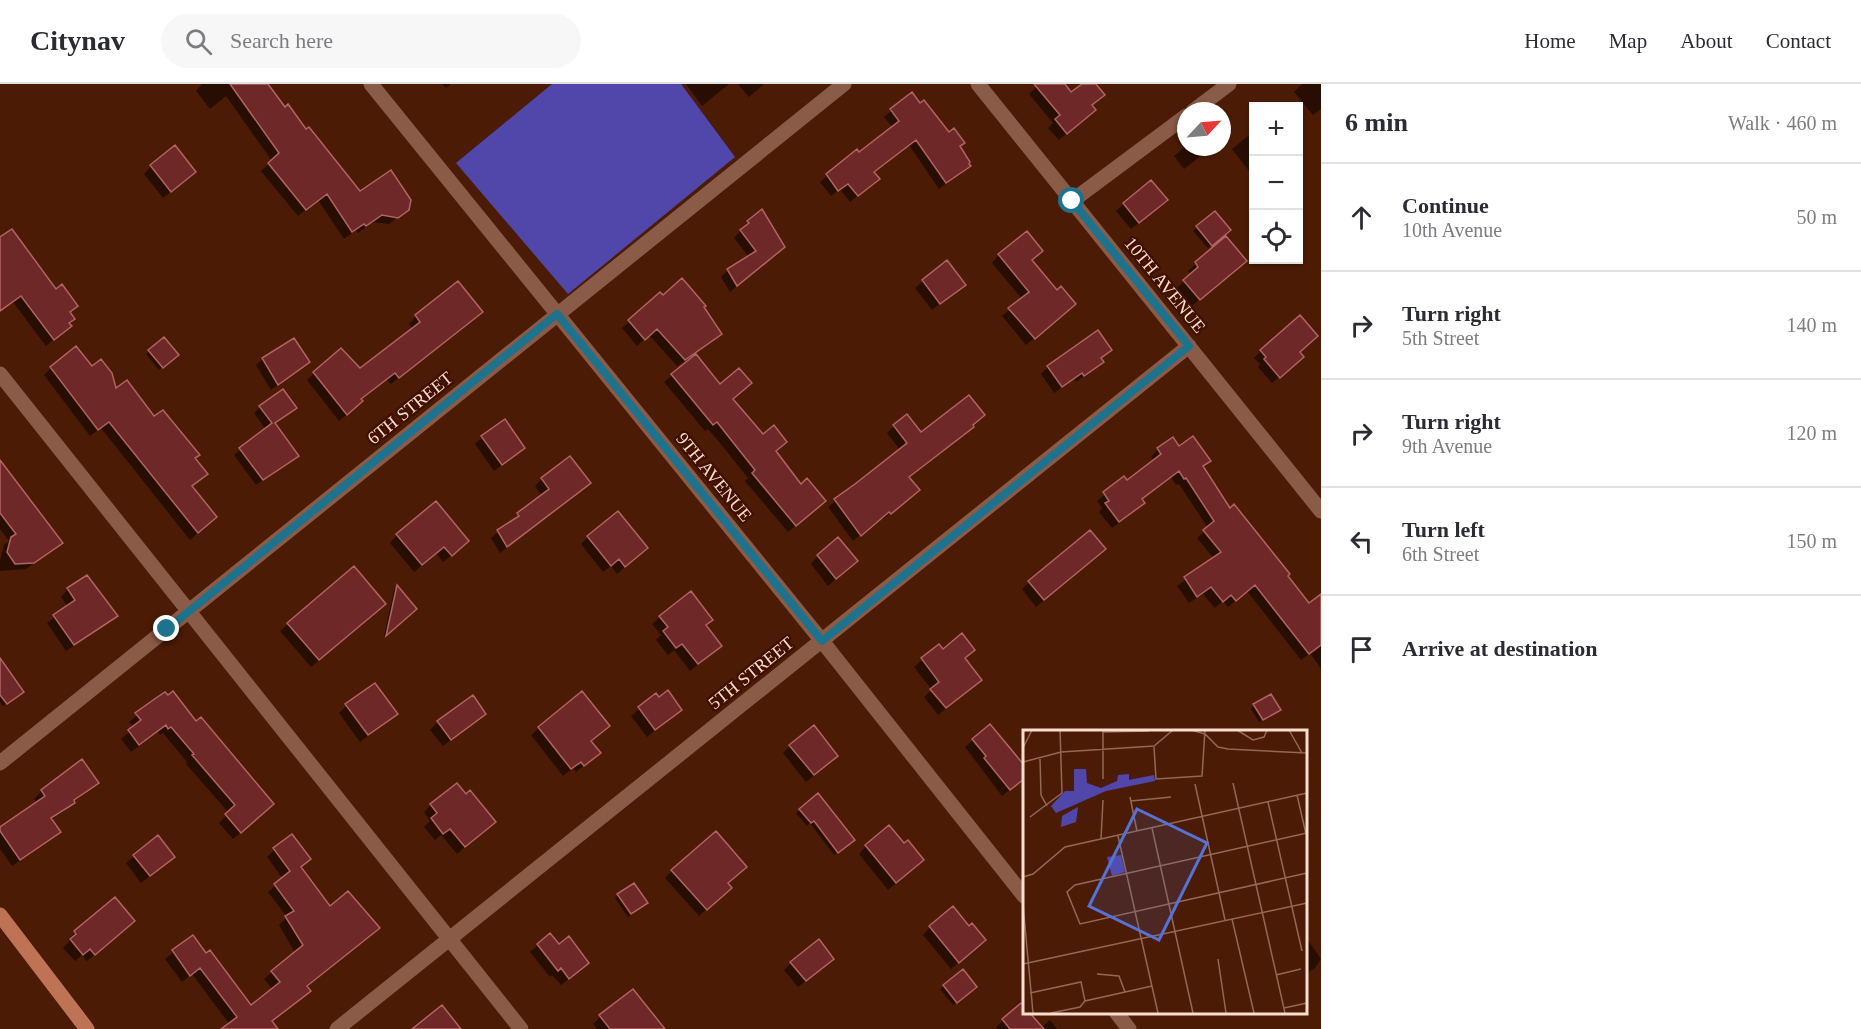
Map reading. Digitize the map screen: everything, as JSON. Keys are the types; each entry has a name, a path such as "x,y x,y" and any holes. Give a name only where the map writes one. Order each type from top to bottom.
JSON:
{"main road":[{"path":"0,915 87,1029"}],"street":[{"name":"9TH AVENUE","path":"371,84 822,641 1023,895"},
{"name":"6TH STREET","path":"0,763 844,84"},
{"name":"10TH AVENUE","path":"978,84 1321,511"},
{"path":"1205,102 1229,84"},
{"path":"1072,201 1177,123"},
{"name":"5TH STREET","path":"337,1029 1189,346"},
{"path":"0,374 521,1029"},
{"path":"1118,1014 1129,1029"}],"shaded area":[{"path":"552,84 681,84 735,157 568,294 456,163"}],"building":[{"path":"230,84 268,84 285,107 288,104 306,129 309,127 360,191 391,170 411,200 409,210 398,218 382,215 352,232 327,194 306,210 268,163 279,153"},
{"path":"1034,84 1065,84 1071,92 1082,84 1096,84 1105,95 1092,105 1096,110 1067,134 1055,119 1060,115"},
{"path":"912,92 920,103 924,100 949,132 954,128 965,143 960,146 971,166 946,183 916,140 874,172 880,179 858,196 848,184 838,191 826,174 857,149 859,152 899,121 890,109"},
{"path":"175,145 196,172 171,192 150,165"},
{"path":"1151,180 1168,200 1139,223 1123,203"},
{"path":"762,209 785,247 737,286 727,269 756,251 740,230"},
{"path":"1215,211 1231,230 1212,246 1196,226"},
{"path":"12,229 56,289 62,284 78,306 70,312 75,319 69,323 72,326 54,340 21,296 0,311 0,237"},
{"path":"1027,231 1043,251 1032,260 1057,290 1061,286 1076,304 1035,339 1008,308 1029,292 998,254"},
{"path":"1226,236 1247,261 1200,300 1183,280 1198,267 1195,262"},
{"path":"947,260 966,285 940,304 922,280"},
{"path":"682,278 706,306 704,307 722,334 685,360 657,329 645,340 628,320 660,292 663,295"},
{"path":"458,281 483,312 399,378 395,373 361,399 363,401 347,415 313,372 341,348 360,368 420,322 415,315"},
{"path":"1300,315 1318,336 1300,352 1304,357 1280,378 1264,359 1266,357 1260,350"},
{"path":"1098,330 1112,350 1101,358 1104,362 1084,376 1082,373 1062,387 1047,366"},
{"path":"164,337 179,355 163,368 148,350"},
{"path":"294,338 310,362 278,385 262,358"},
{"path":"76,346 92,366 101,359 112,373 116,388 127,380 154,416 163,410 200,455 195,458 208,474 192,486 217,517 198,533 109,422 98,430 50,367"},
{"path":"696,354 720,384 739,368 752,383 733,399 763,434 774,425 787,442 776,451 801,484 807,478 826,501 796,526 752,473 755,470 717,422 713,425 671,374"},
{"path":"283,389 297,408 275,423 299,456 263,480 239,448 272,423 259,406"},
{"path":"969,395 985,415 973,425 974,427 909,477 920,490 861,536 834,499 907,443 893,425 907,414 921,432"},
{"path":"505,419 525,448 502,465 481,436"},
{"path":"1193,436 1211,461 1203,466 1230,508 1234,504 1290,574 1288,576 1309,603 1321,594 1321,645 1309,654 1255,585 1236,601 1231,595 1223,602 1211,587 1197,597 1184,577 1221,552 1203,530 1214,521 1179,471 1142,499 1145,503 1119,522 1105,503 1109,501 1103,492 1124,476 1127,480 1161,454 1157,448 1173,437 1179,446"},
{"path":"570,456 591,483 507,547 497,530 519,516 517,513 549,489 541,478"},
{"path":"0,460 63,543 34,563 15,564 7,552 11,537 16,534 0,513"},
{"path":"436,501 469,541 452,556 444,547 422,565 396,534"},
{"path":"618,511 648,548 625,567 619,559 611,566 587,536"},
{"path":"1090,530 1106,549 1044,600 1028,581"},
{"path":"838,537 858,561 836,579 817,555"},
{"path":"354,566 386,604 319,660 287,623"},
{"path":"87,575 118,616 74,645 53,615 75,600 67,588"},
{"path":"397,585 417,609 386,636"},
{"path":"691,591 713,620 706,625 722,646 698,664 682,644 676,648 663,631 668,627 659,616"},
{"path":"962,633 975,650 965,658 982,680 946,708 930,689 939,682 921,658 939,644 943,649"},
{"path":"0,658 24,692 7,704 0,695"},
{"path":"375,683 398,714 368,735 345,704"},
{"path":"668,690 682,710 655,730 638,707 656,693 659,697"},
{"path":"173,691 196,721 201,717 274,804 241,833 225,814 235,805 171,727 168,729 166,725 139,745 128,730 141,720 135,713 165,692 168,695"},
{"path":"582,691 610,726 591,741 601,753 584,766 581,762 571,769 538,727"},
{"path":"1271,694 1281,710 1263,720 1253,704"},
{"path":"473,695 486,714 451,740 437,721"},
{"path":"990,724 1023,764 1023,780 1010,790 972,739"},
{"path":"814,725 838,756 814,775 789,745"},
{"path":"82,759 99,783 74,800 75,803 51,818 61,832 20,860 0,831 0,827 45,796 41,790"},
{"path":"457,783 466,794 470,790 496,822 465,847 450,829 443,834 431,818 437,813 430,804"},
{"path":"818,793 855,840 838,853 814,821 811,823 799,809"},
{"path":"889,825 904,843 908,840 924,860 896,883 865,845"},
{"path":"716,831 747,867 728,883 732,888 707,910 671,870"},
{"path":"292,834 311,859 301,867 330,906 348,891 380,928 307,986 311,991 272,1021 278,1029 221,1029 237,1017 200,968 190,976 172,950 193,935 206,953 210,950 251,1005 280,982 271,971 303,945 285,916 294,911 274,884 290,871 273,848"},
{"path":"158,835 175,857 150,876 133,855"},
{"path":"634,883 648,903 631,914 617,894"},
{"path":"115,897 135,921 95,955 90,949 83,955 70,939 76,934 74,931"},
{"path":"953,906 969,926 972,923 986,940 959,963 929,926"},
{"path":"550,933 559,944 569,936 589,963 569,979 561,968 558,971 537,944"},
{"path":"819,939 834,959 806,981 790,962"},
{"path":"963,969 977,987 957,1003 943,985"},
{"path":"633,989 665,1029 610,1029 599,1015"},
{"path":"1021,1003 1023,1014 1031,1014 1044,1029 1010,1029 1002,1019"},
{"path":"442,1005 461,1029 412,1029"}],"route":[{"path":"167,629 557,314 822,641 1189,346 1072,201"}]}
